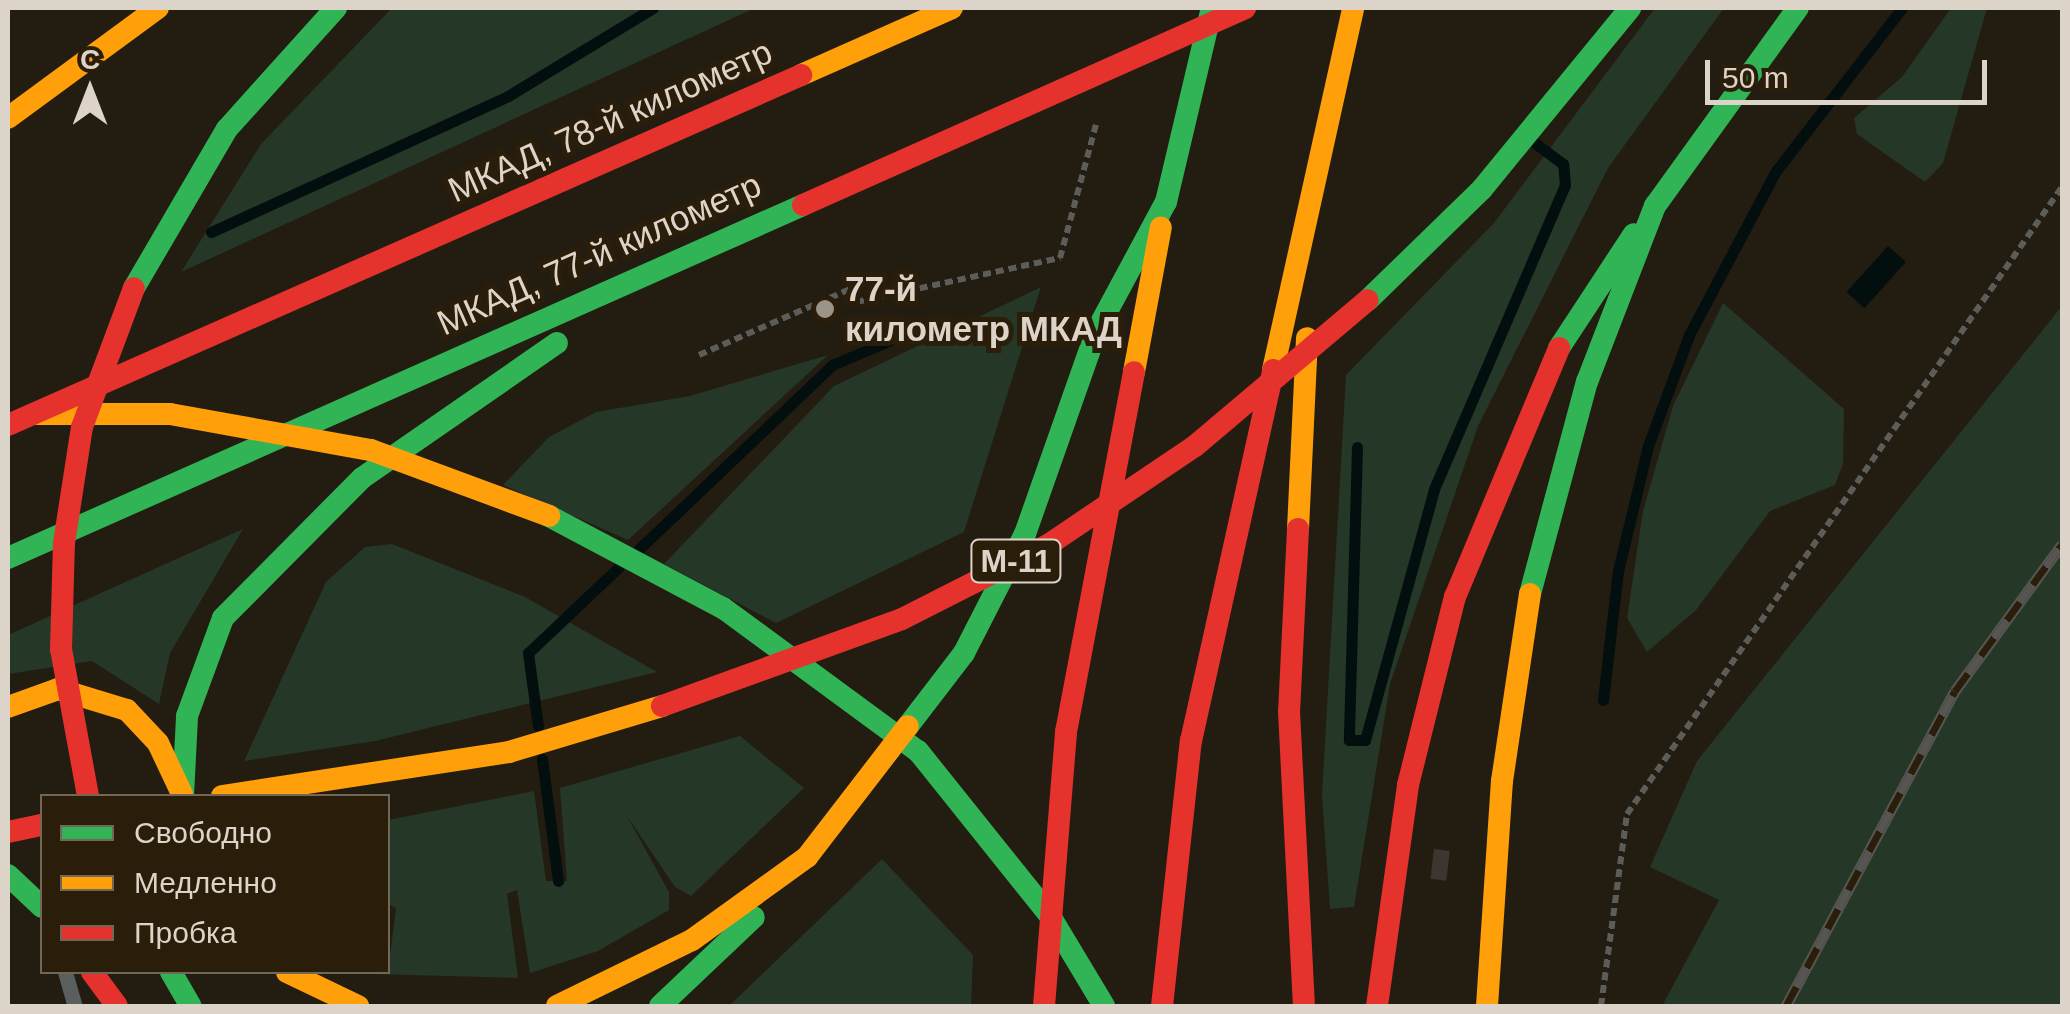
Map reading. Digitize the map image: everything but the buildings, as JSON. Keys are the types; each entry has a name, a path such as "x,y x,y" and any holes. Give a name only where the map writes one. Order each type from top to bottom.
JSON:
{"main road":[{"path":"8,118 158,8"},
{"path":"88,794 61,649 64,543 82,428 114,323 227,129 336,8"},
{"name":"МКАД, 78-й километр","path":"8,425 952,8"},
{"path":"1217,13 1245,8"},
{"path":"1162,1006 1191,741 1322,130 1353,8"},
{"name":"М-11","path":"235,794 510,752 716,690 902,620 1048,545 1195,446 1321,346 1482,189 1630,8"},
{"path":"1377,1006 1408,784 1456,597 1519,428 1585,298 1798,8"},
{"name":"М-11","path":"558,1006 692,940 808,857 964,653 1026,534 1097,330 1166,202 1217,13"},
{"name":"МКАД, 77-й километр","path":"8,558 1217,13"},
{"path":"1304,1006 1294,905 1293,542 1322,130"},
{"path":"1044,1006 1066,732 1166,202"},
{"path":"1487,1006 1502,781 1536,558 1587,382 1655,206"},
{"path":"183,794 187,716 223,618 292,542 471,396 751,224"},
{"path":"8,414 170,414 371,450 557,519 723,608 918,751 1050,916 1104,1006"},
{"path":"8,707 58,689 127,710 158,743 182,794"},
{"path":"8,832 40,826"},
{"path":"660,1006 808,857"},
{"path":"8,875 40,905"},
{"path":"93,974 117,1006"},
{"path":"172,974 191,1006"},
{"path":"291,974 358,1006"}],"lane":[{"path":"66,974 75,1006"}],"path":[{"path":"1602,1006 1627,814 2062,187"},
{"path":"699,355 850,289 856,302 1063,250"}],"green space":[{"path":"392,8 755,8 181,272 261,144"},
{"path":"1655,8 1724,8 1608,168 1478,426 1390,684 1354,907 1330,909 1322,795 1346,375 1494,223"},
{"path":"1951,8 1987,8 1943,163 1925,182 1857,134 1854,118 1902,77"},
{"path":"1041,287 964,532 776,623 664,564 834,386"},
{"path":"1723,303 1844,409 1843,464 1835,485 1770,511 1696,610 1647,652 1627,618 1643,511 1673,406"},
{"path":"2062,306 2062,1006 1662,1006 1719,900 1650,867 1697,761"},
{"path":"828,355 628,540 503,485 549,437 596,412 690,396"},
{"path":"243,529 170,653 159,704 92,661 8,674 8,635"},
{"path":"392,544 525,597 657,672 375,741 244,761 326,582 365,547"},
{"path":"740,736 804,788 691,896 675,887 627,816 669,892 669,910 598,951 530,973 517,890 507,894 518,978 373,974 390,974 396,908 390,905 390,820 534,791 546,881 567,881 560,788"},
{"path":"882,859 973,955 971,1006 729,1006"}],"shaded area":[{"path":"1888,246 1906,262 1864,308 1847,292"}],"waterway":[{"path":"211,232 508,96 653,8"},
{"path":"1603,700 1618,571 1648,446 1689,335 1776,171 1902,8"},
{"path":"1357,447 1349,740 1365,740 1434,489 1565,185 1563,164 1536,144"},
{"path":"639,549 832,365 891,340"},
{"path":"538,726 528,653 618,568"},
{"path":"542,759 558,881"}],"railway":[{"path":"1786,1006 1955,691 2062,544"}],"traffic: fast":[{"path":"134,288 227,129 336,8"},
{"path":"908,726 964,653 1025,534 1097,330 1166,202 1212,8"},
{"path":"1368,300 1482,189 1630,8"},
{"path":"1530,594 1587,382 1655,206 1798,8"},
{"path":"8,558 803,205"},
{"path":"1559,348 1634,234"},
{"path":"183,794 187,716 223,618 362,478 557,343"},
{"path":"549,516 723,608 918,751 1050,916 1104,1006"},
{"path":"8,875 40,905"},
{"path":"660,1006 754,917"},
{"path":"172,974 191,1006"}],"traffic: slow":[{"path":"8,118 158,8"},
{"path":"801,75 952,8"},
{"path":"1273,370 1353,8"},
{"path":"1134,372 1161,227"},
{"path":"1298,529 1307,338"},
{"path":"35,414 170,414 371,450 549,516"},
{"path":"1487,1006 1502,781 1530,594"},
{"path":"8,707 58,689 127,710 158,743 182,794"},
{"path":"235,794 509,752 662,706"},
{"path":"557,1006 692,940 807,857 908,726"},
{"path":"291,974 358,1006"}],"traffic: jam":[{"path":"803,205 1245,8"},
{"path":"8,425 801,75"},
{"path":"88,794 61,649 64,543 82,427 134,288"},
{"path":"662,706 902,619 1048,545 1195,446 1368,300"},
{"path":"1377,1006 1408,785 1455,597 1559,348"},
{"path":"1162,1006 1191,741 1273,370"},
{"path":"1044,1006 1066,732 1134,372"},
{"path":"1298,529 1289,711 1304,1006"},
{"path":"8,832 40,825"},
{"path":"93,974 117,1006"}],"place":[{"name":"77-й километр МКАД","path":"825,309"}]}
